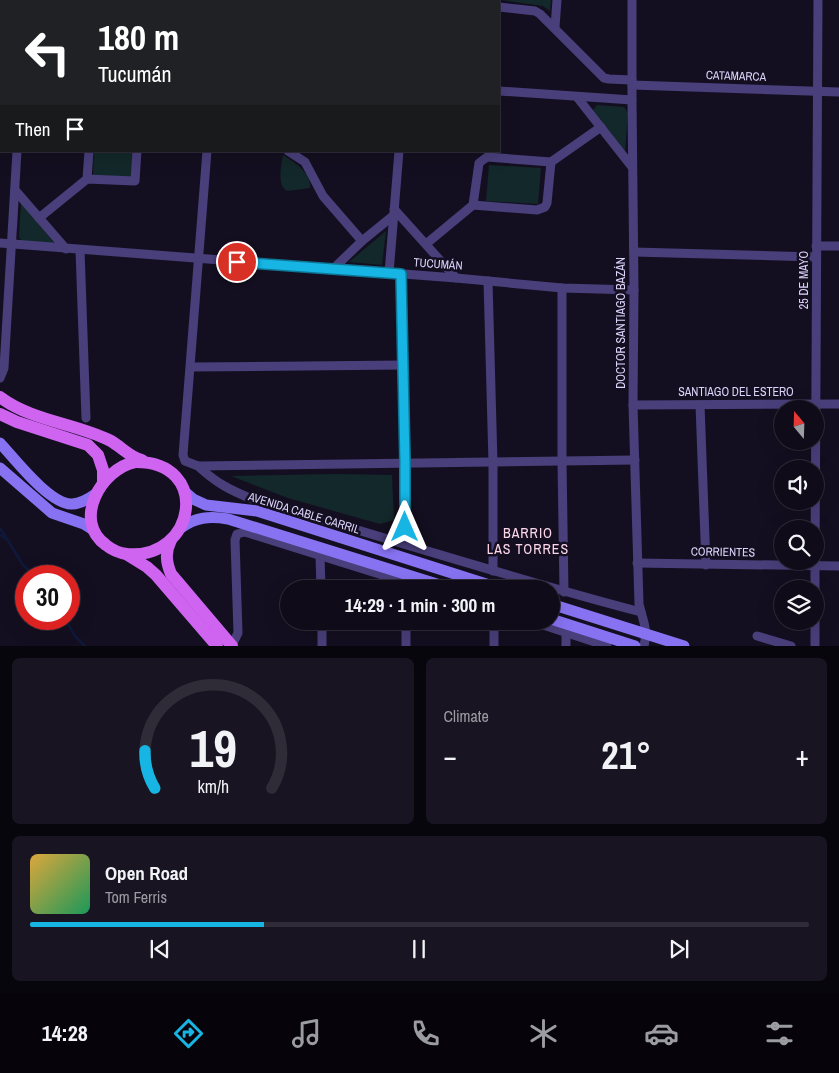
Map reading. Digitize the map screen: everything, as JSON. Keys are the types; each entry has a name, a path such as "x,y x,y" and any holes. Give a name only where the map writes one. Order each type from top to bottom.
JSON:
{"main road":[{"path":"0,397 23,410 110,441 128,454 147,462"},
{"path":"0,414 17,422 88,445 98,455 103,470 100,488 91,512 92,528 103,543 112,549 126,554 156,575 218,646"},
{"path":"0,443 39,486 61,501 71,504 82,501 100,488 120,467 135,462 156,463 171,472 178,479 185,492 187,510 180,528"},
{"path":"0,468 52,513 92,528"},
{"name":"AVENIDA CABLE CARRIL","path":"185,492 193,499 206,505 257,511 474,580"},
{"path":"126,554 146,553 162,546 188,522 209,517 228,519 424,580"},
{"path":"170,540 166,554 171,574 232,645"},
{"path":"560,607 646,636 684,646"},
{"path":"560,622 635,646"}],"street":[{"path":"555,27 557,0"},
{"name":"DOCTOR SANTIAGO BAZÁN","path":"632,0 633,405 637,563 641,612 646,636"},
{"name":"25 DE MAYO","path":"816,400 818,0"},
{"name":"CATAMARCA","path":"500,7 535,11 545,17 604,78 609,80 839,92"},
{"path":"500,90 632,100"},
{"path":"577,97 632,167"},
{"path":"426,244 473,205 480,163 487,157 551,162 601,128"},
{"path":"0,378 4,368 17,152"},
{"path":"87,179 89,152"},
{"path":"39,218 87,179 135,181 137,152"},
{"path":"207,152 183,455 185,461 198,466 213,480 229,490 252,499 405,543 564,592 641,612"},
{"path":"290,152 305,162 324,196 362,241"},
{"path":"389,273 399,152"},
{"path":"473,205 537,210 544,207 547,203 551,162"},
{"path":"15,190 66,249"},
{"path":"333,269 394,212"},
{"path":"394,212 456,278"},
{"name":"TUCUMÁN","path":"0,243 456,278 562,288 634,290"},
{"path":"816,246 839,246"},
{"path":"80,250 86,418"},
{"path":"634,252 816,257"},
{"path":"401,274 405,543"},
{"path":"488,281 493,463 493,571"},
{"path":"562,288 564,592"},
{"path":"191,367 403,365"},
{"path":"700,404 706,565"},
{"name":"SANTIAGO DEL ESTERO","path":"633,405 774,404"},
{"name":"SANTIAGO DEL ESTERO","path":"824,404 839,404"},
{"name":"25 DE MAYO","path":"815,520 816,450"},
{"path":"198,466 635,460"},
{"path":"232,645 238,633 235,540 237,534 245,532 320,555 391,580"},
{"path":"320,555 321,580"},
{"name":"CORRIENTES","path":"637,563 706,565 774,563"},
{"name":"CORRIENTES","path":"824,564 839,566"},
{"path":"322,630 322,646"},
{"path":"406,630 406,646"},
{"path":"494,630 494,646"},
{"path":"560,630 607,646"},
{"path":"814,646 815,630"},
{"path":"566,632 566,646"},
{"path":"757,636 791,646"}],"green space":[{"path":"502,0 551,0 550,11 543,6"},
{"path":"597,105 624,107 628,113 625,151 593,110"},
{"path":"94,152 133,152 131,177 93,175"},
{"path":"283,155 305,173 310,182 310,188 287,191 284,188 281,180"},
{"path":"489,165 541,168 538,204 486,201"},
{"path":"21,203 56,245 22,241 19,237"},
{"path":"386,231 382,265 349,262"},
{"path":"392,475 394,520 380,524 288,498 231,476"}],"waterway":[{"path":"0,528 23,565"},
{"path":"0,535 6,539"},
{"path":"71,630 85,646"}],"district":[{"name":"BARRIO LAS TORRES","path":"528,542"}],"route":[{"path":"237,262 401,274 405,527"}]}
